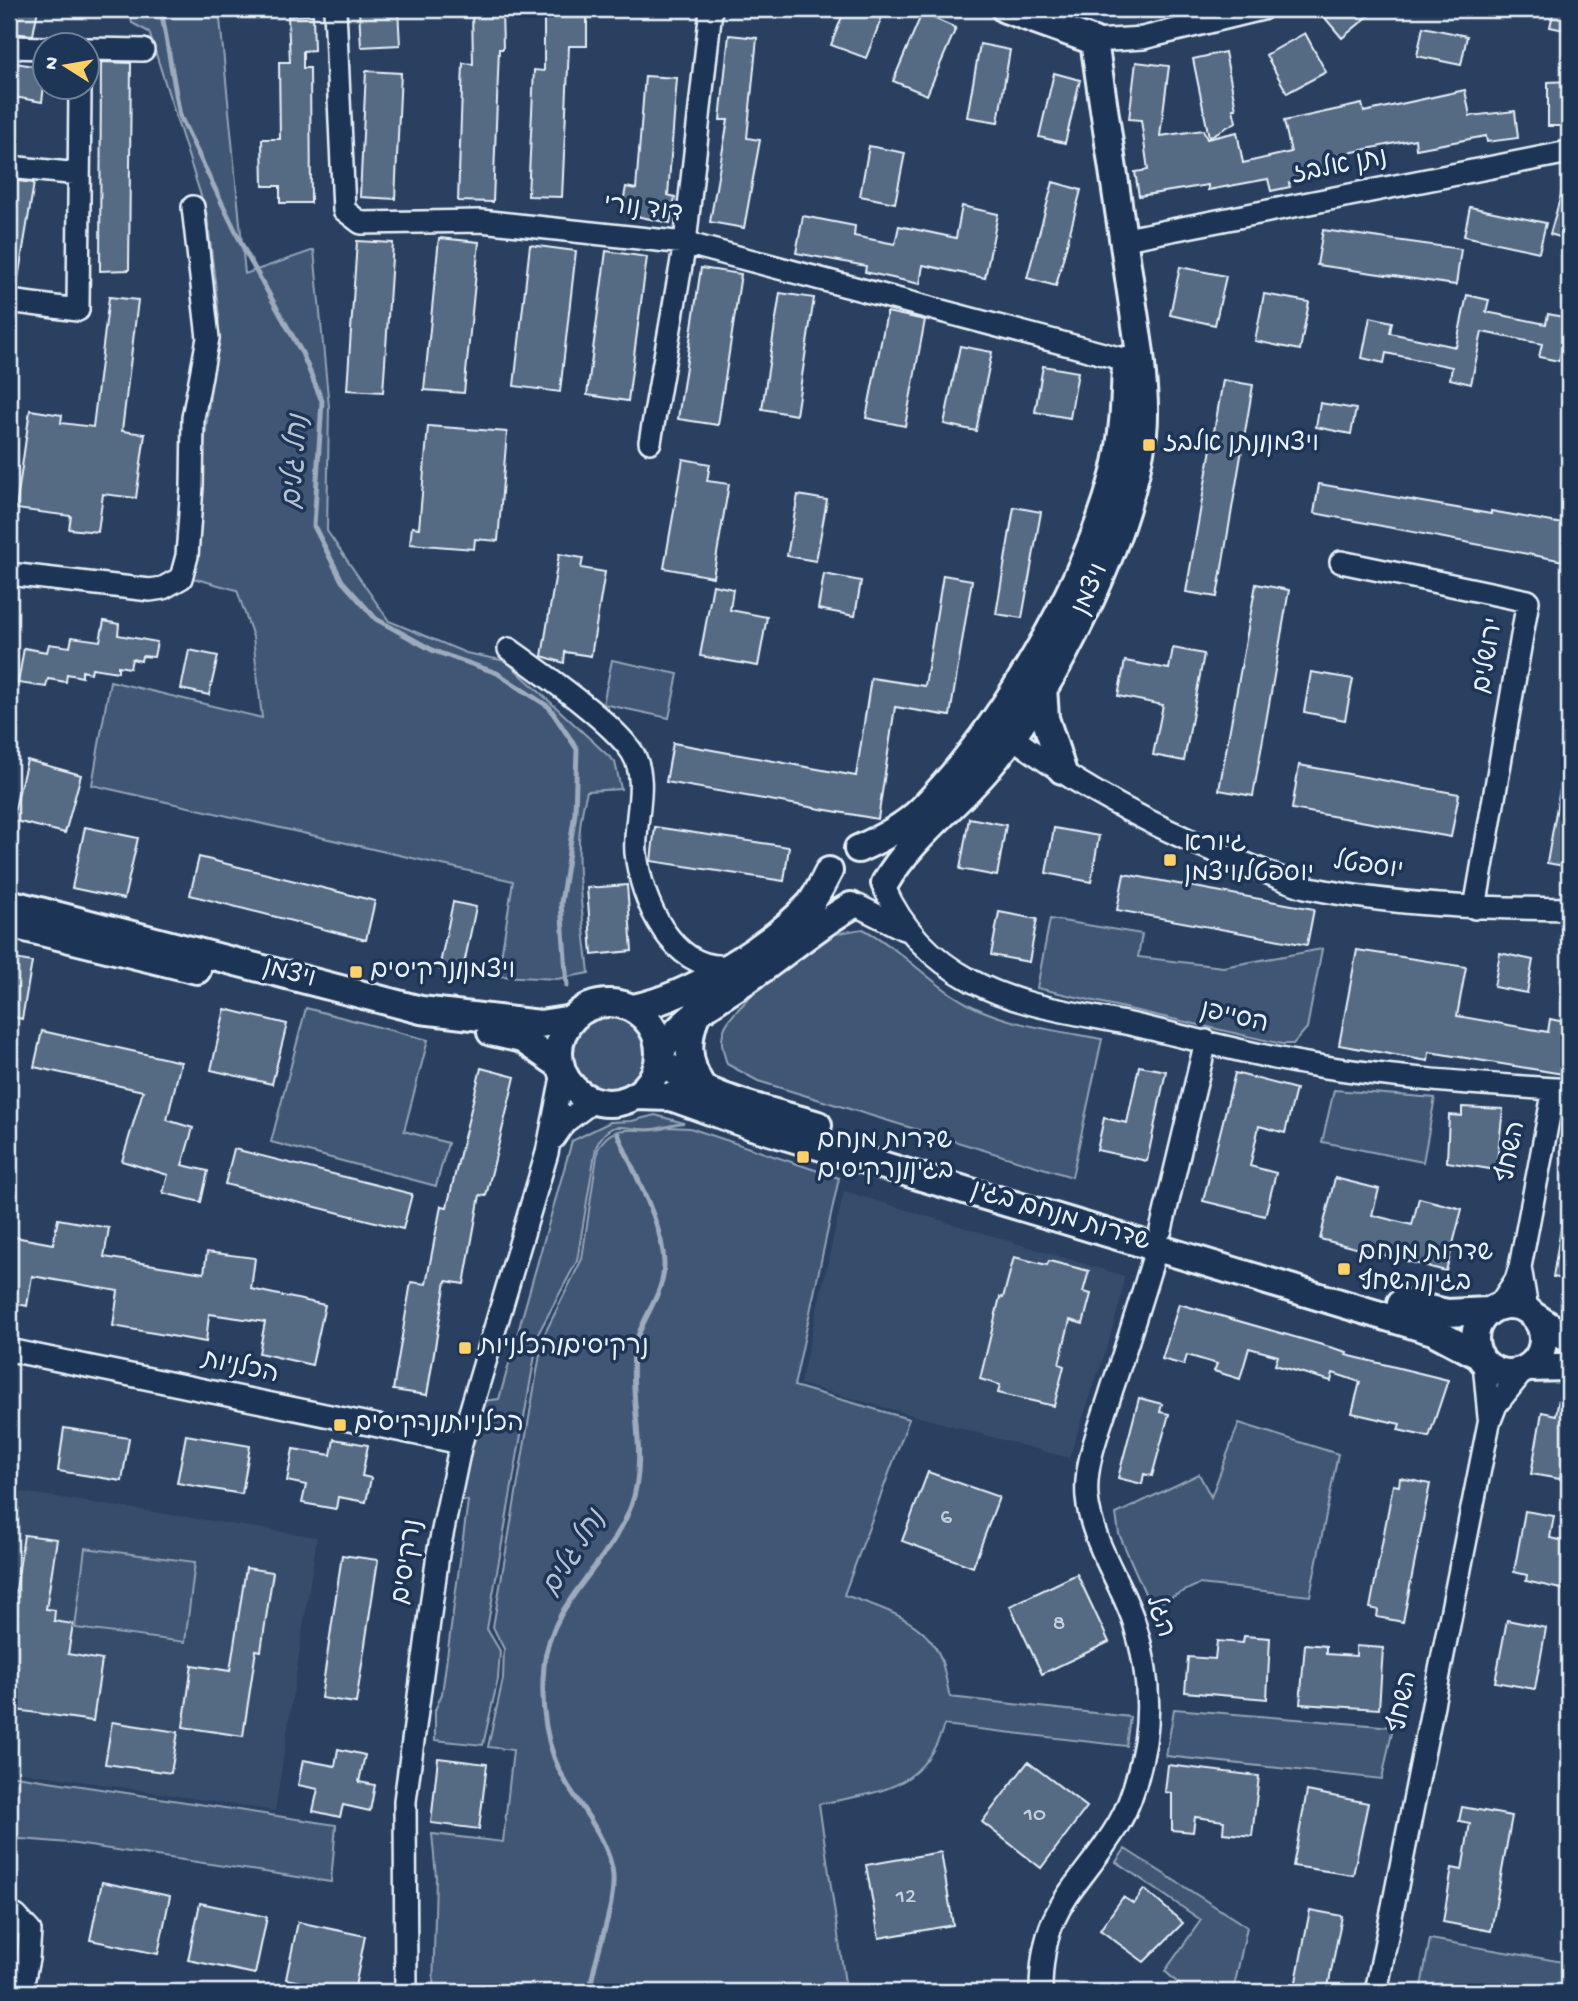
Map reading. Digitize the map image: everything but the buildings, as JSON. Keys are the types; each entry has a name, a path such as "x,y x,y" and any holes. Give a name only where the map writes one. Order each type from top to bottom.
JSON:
{"street":[{"name":"דוד נורי","path":"335,9 344,210 361,223 481,220 685,243 1126,360"},
{"path":"650,442 685,243 711,9"},
{"path":"1004,9 1094,41 1143,38 1251,10"},
{"name":"ויצמן","path":"858,849 890,833 920,811 1043,687 1077,625 1103,569 1134,476 1143,433 1140,353 1121,240 1094,41"},
{"path":"9,47 32,48"},
{"path":"102,49 143,50"},
{"path":"9,301 78,310 80,102"},
{"name":"נתן אלבז","path":"1121,240 1569,152"},
{"path":"9,167 79,174"},
{"path":"9,573 150,590 163,588 181,578 187,556 193,418 208,338 193,207"},
{"name":"ויצמן","path":"884,885 903,856 965,795 1002,728 1018,682 1061,608 1098,528 1115,475 1122,434 1126,360 1121,240"},
{"name":"ירושלים","path":"1341,562 1528,601 1475,908"},
{"path":"509,649 614,732 632,752 640,777 636,833 640,873 659,922 679,951 704,966 727,965"},
{"path":"1043,687 1045,718 1062,770"},
{"name":"יוספטל","path":"1002,728 1062,770 1138,816 1206,848 1308,888 1408,903 1475,908 1569,909"},
{"path":"633,1008 687,1002 753,976 815,927 855,906 877,899 884,885 885,874 879,860 868,851 858,849 840,855 811,902 801,912 727,965 687,1002 682,1023 659,1057 652,1080 635,1096 610,1103 593,1101 579,1093 562,1069 559,1049 563,1033 572,1019 585,1009 601,1003 617,1003 633,1008 646,1018 655,1032 659,1057"},
{"path":"829,871 831,890 839,900 855,906"},
{"name":"הסייפן","path":"884,885 894,910 909,932"},
{"name":"ויצמן","path":"9,903 421,1010 540,1024 572,1019"},
{"name":"הסייפן","path":"855,906 909,932 951,968 995,992 1046,1007 1291,1061 1379,1073 1561,1090"},
{"name":"ויצמן","path":"9,924 398,1021 509,1035 535,1046 562,1069"},
{"path":"679,951 687,1002 688,1053 702,1087"},
{"name":"הגל","path":"1041,1992 1049,1929 1073,1883 1120,1822 1134,1788 1144,1745 1147,1690 1134,1621 1102,1548 1087,1497 1093,1448 1159,1239 1206,1041"},
{"name":"שדרות מנחם בגין","path":"659,1057 702,1087 734,1100 1433,1331 1482,1359"},
{"name":"נרקיסים","path":"405,1992 405,1801 432,1592 461,1443 547,1153 562,1069"},
{"name":"השחף","path":"1494,1308 1516,1280 1520,1267 1561,1090"},
{"name":"שדרות מנחם בגין","path":"635,1096 671,1097 752,1126 1433,1312 1494,1308"},
{"name":"נרקיסים","path":"547,1153 565,1122 593,1101"},
{"name":"השחף","path":"1520,1267 1531,1313"},
{"path":"1569,1339 1531,1313 1511,1304 1494,1308 1476,1330 1475,1342 1482,1359 1502,1373 1569,1367"},
{"path":"1526,1369 1539,1355 1543,1345 1543,1334 1531,1313"},
{"name":"הכלניות","path":"9,1350 461,1443"},
{"name":"השחף","path":"1482,1359 1489,1423"},
{"name":"השחף","path":"1376,1992 1489,1423 1496,1405 1526,1369"},
{"path":"9,1914 16,1916 30,1931 29,1959 21,1992"}],"shaded area":[{"path":"129,9 219,9 245,274 314,250 329,407 327,531 389,621 466,653 506,661 615,762 621,789 587,791 579,836 579,882 589,973 557,979 498,976 513,881 92,785 110,681 262,718 253,637 237,590 189,577 219,316 207,215 149,32 132,23"},
{"path":"612,660 678,674 669,718 603,704"},
{"path":"1050,919 1142,934 1138,957 1223,967 1322,949 1307,1028 1293,1044 1282,1044 1037,988"},
{"path":"863,929 890,946 954,996 983,1011 1034,1026 1102,1039 1072,1177 758,1081 727,1064 722,1036 725,1027 741,1006 784,968 822,941 837,934"},
{"path":"306,1008 428,1040 404,1131 448,1143 436,1186 271,1142"},
{"path":"610,1016 625,1019 637,1027 645,1039 648,1054 645,1069 637,1081 625,1089 610,1092 595,1089 583,1081 575,1069 572,1054 575,1039 583,1027 595,1019"},
{"path":"1334,1090 1435,1098 1423,1162 1322,1142"},
{"path":"655,1115 684,1123 652,1129 614,1128 602,1137 596,1147 577,1261 539,1332 487,1629 500,1651 498,1679 483,1745 435,1740 435,1710 442,1694 468,1501 459,1499 483,1401 499,1399 572,1141 610,1122 632,1121"},
{"path":"668,1127 690,1128 839,1178 794,1386 909,1419 844,1595 898,1616 922,1632 939,1654 950,1697 1130,1717 1126,1746 944,1725 924,1764 911,1776 879,1791 819,1804 845,1983 823,1983 821,1992 433,1992 436,1877 432,1834 503,1842 513,1750 488,1747 503,1679 504,1649 493,1627 543,1337 582,1259 598,1149 605,1139 620,1130 658,1130"},
{"path":"844,1191 1124,1276 1121,1298 1108,1344 1069,1458 800,1384"},
{"path":"1239,1423 1338,1454 1310,1596 1199,1584 1151,1607 1119,1534 1116,1514 1199,1474 1211,1497"},
{"path":"9,1490 317,1537 275,1811 9,1770"},
{"path":"85,1548 195,1562 185,1642 75,1628"},
{"path":"1174,1709 1393,1727 1382,1779 1166,1756"},
{"path":"9,1775 336,1825 331,1882 69,1843 9,1838"},
{"path":"1125,1849 1247,1927 1233,1992 1183,1992 1183,1988 1165,1971 1201,1920 1116,1862"},
{"path":"1430,1939 1569,1963 1569,1992 1420,1992"}],"waterway":[{"name":"נחל גלים","path":"161,9 180,116 246,253 302,353 322,401 314,526 342,581 376,619 434,651 497,673 549,707 577,749 575,813 561,903 567,986"},
{"name":"נחל גלים","path":"590,1992 612,1897 612,1868 599,1835 567,1784 554,1757 546,1727 543,1681 549,1643 557,1622 621,1527 636,1487 639,1449 634,1353 640,1330 660,1287 664,1263 659,1231 618,1134"}],"place":[{"name":"ויצמן/נתן אלבז","path":"1149,445"},
{"name":"גיורא יוספטל/ויצמן","path":"1170,860"},
{"name":"ויצמן/נרקיסים","path":"356,972"},
{"name":"שדרות מנחם בגין/נרקיסים","path":"803,1157"},
{"name":"שדרות מנחם בגין/השחף","path":"1344,1269"},
{"name":"נרקיסים/הכלניות","path":"465,1348"},
{"name":"הכלניות/נרקיסים","path":"340,1425"}]}
